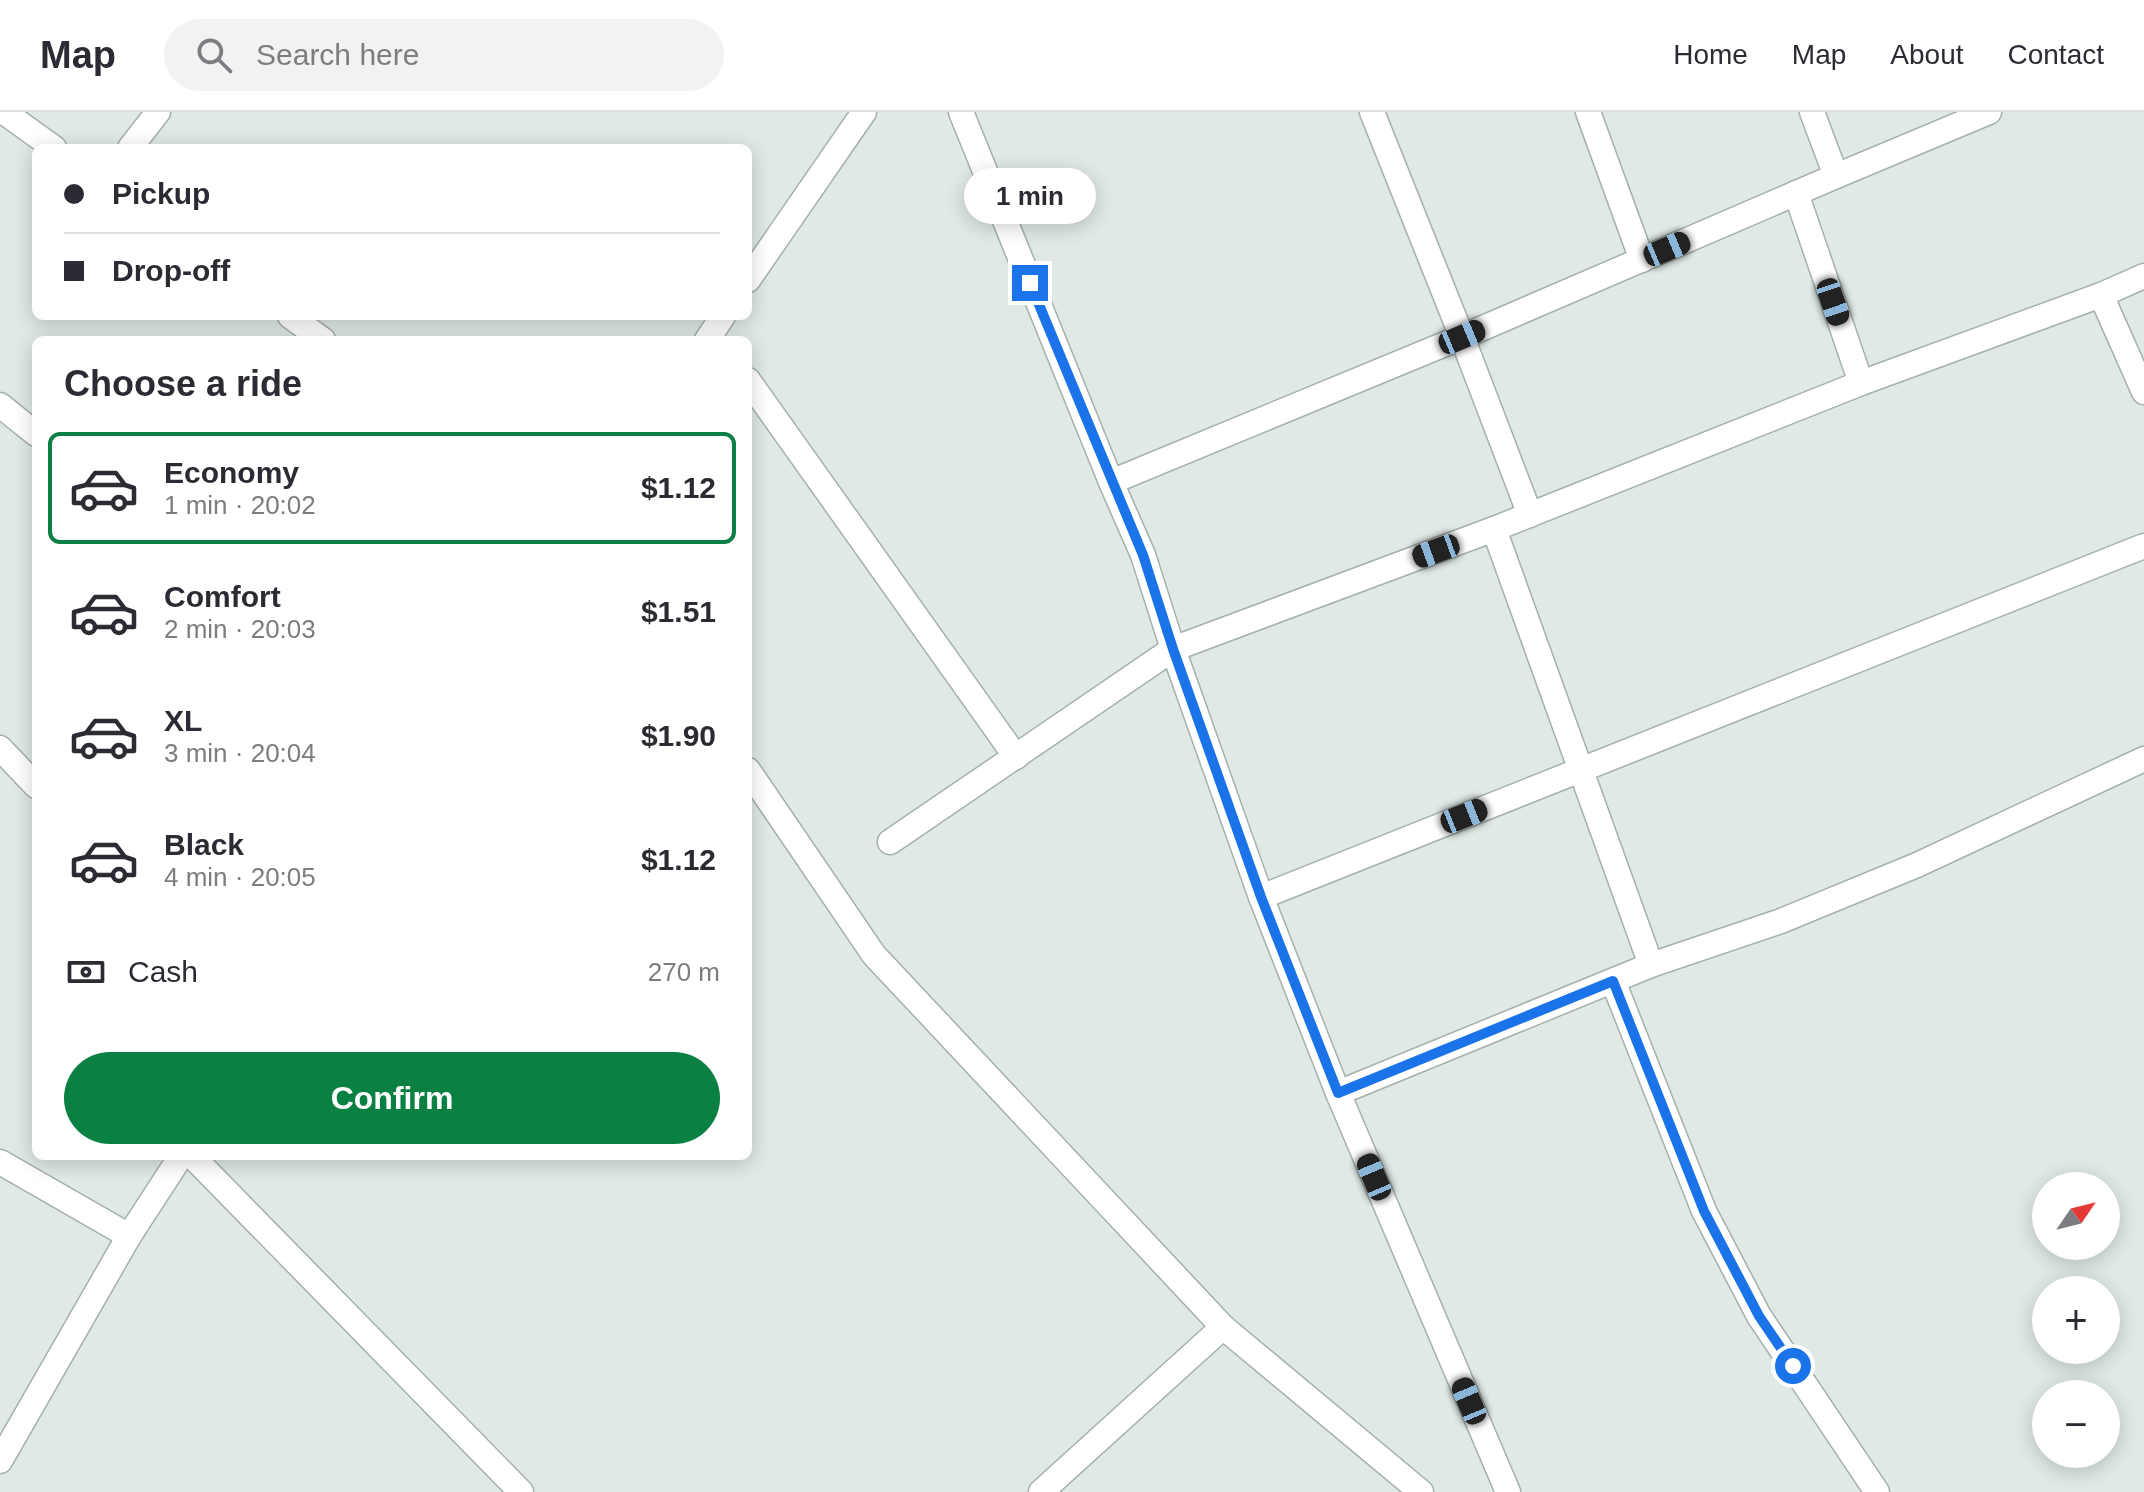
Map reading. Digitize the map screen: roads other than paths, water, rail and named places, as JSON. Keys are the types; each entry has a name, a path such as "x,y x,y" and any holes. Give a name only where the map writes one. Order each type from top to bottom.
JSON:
{"street":[{"path":"4,112 48,144"},
{"path":"133,144 158,112"},
{"path":"752,274 864,112"},
{"path":"961,112 1143,555 1261,897 1338,1093 1508,1492"},
{"path":"1372,112 1530,515"},
{"path":"1588,112 1642,260"},
{"path":"1812,112 1836,176"},
{"path":"1111,482 1462,337 1989,112"},
{"path":"1796,193 1861,383"},
{"path":"890,842 1173,649 1494,529 1861,383 2101,295 2144,276"},
{"path":"2101,295 2144,392"},
{"path":"296,320 318,336"},
{"path":"752,386 1016,757"},
{"path":"0,405 32,431"},
{"path":"1494,529 1651,965"},
{"path":"1261,897 2144,546"},
{"path":"0,748 32,782"},
{"path":"1338,1093 1651,965 1781,921 1917,865 2144,759"},
{"path":"752,776 874,955 1223,1327 1404,1487"},
{"path":"1613,981 1711,1225 1759,1316 1877,1492"},
{"path":"0,1461 129,1236 178,1160"},
{"path":"196,1160 521,1492"},
{"path":"0,1162 129,1236"},
{"path":"1041,1492 1223,1327"}]}
